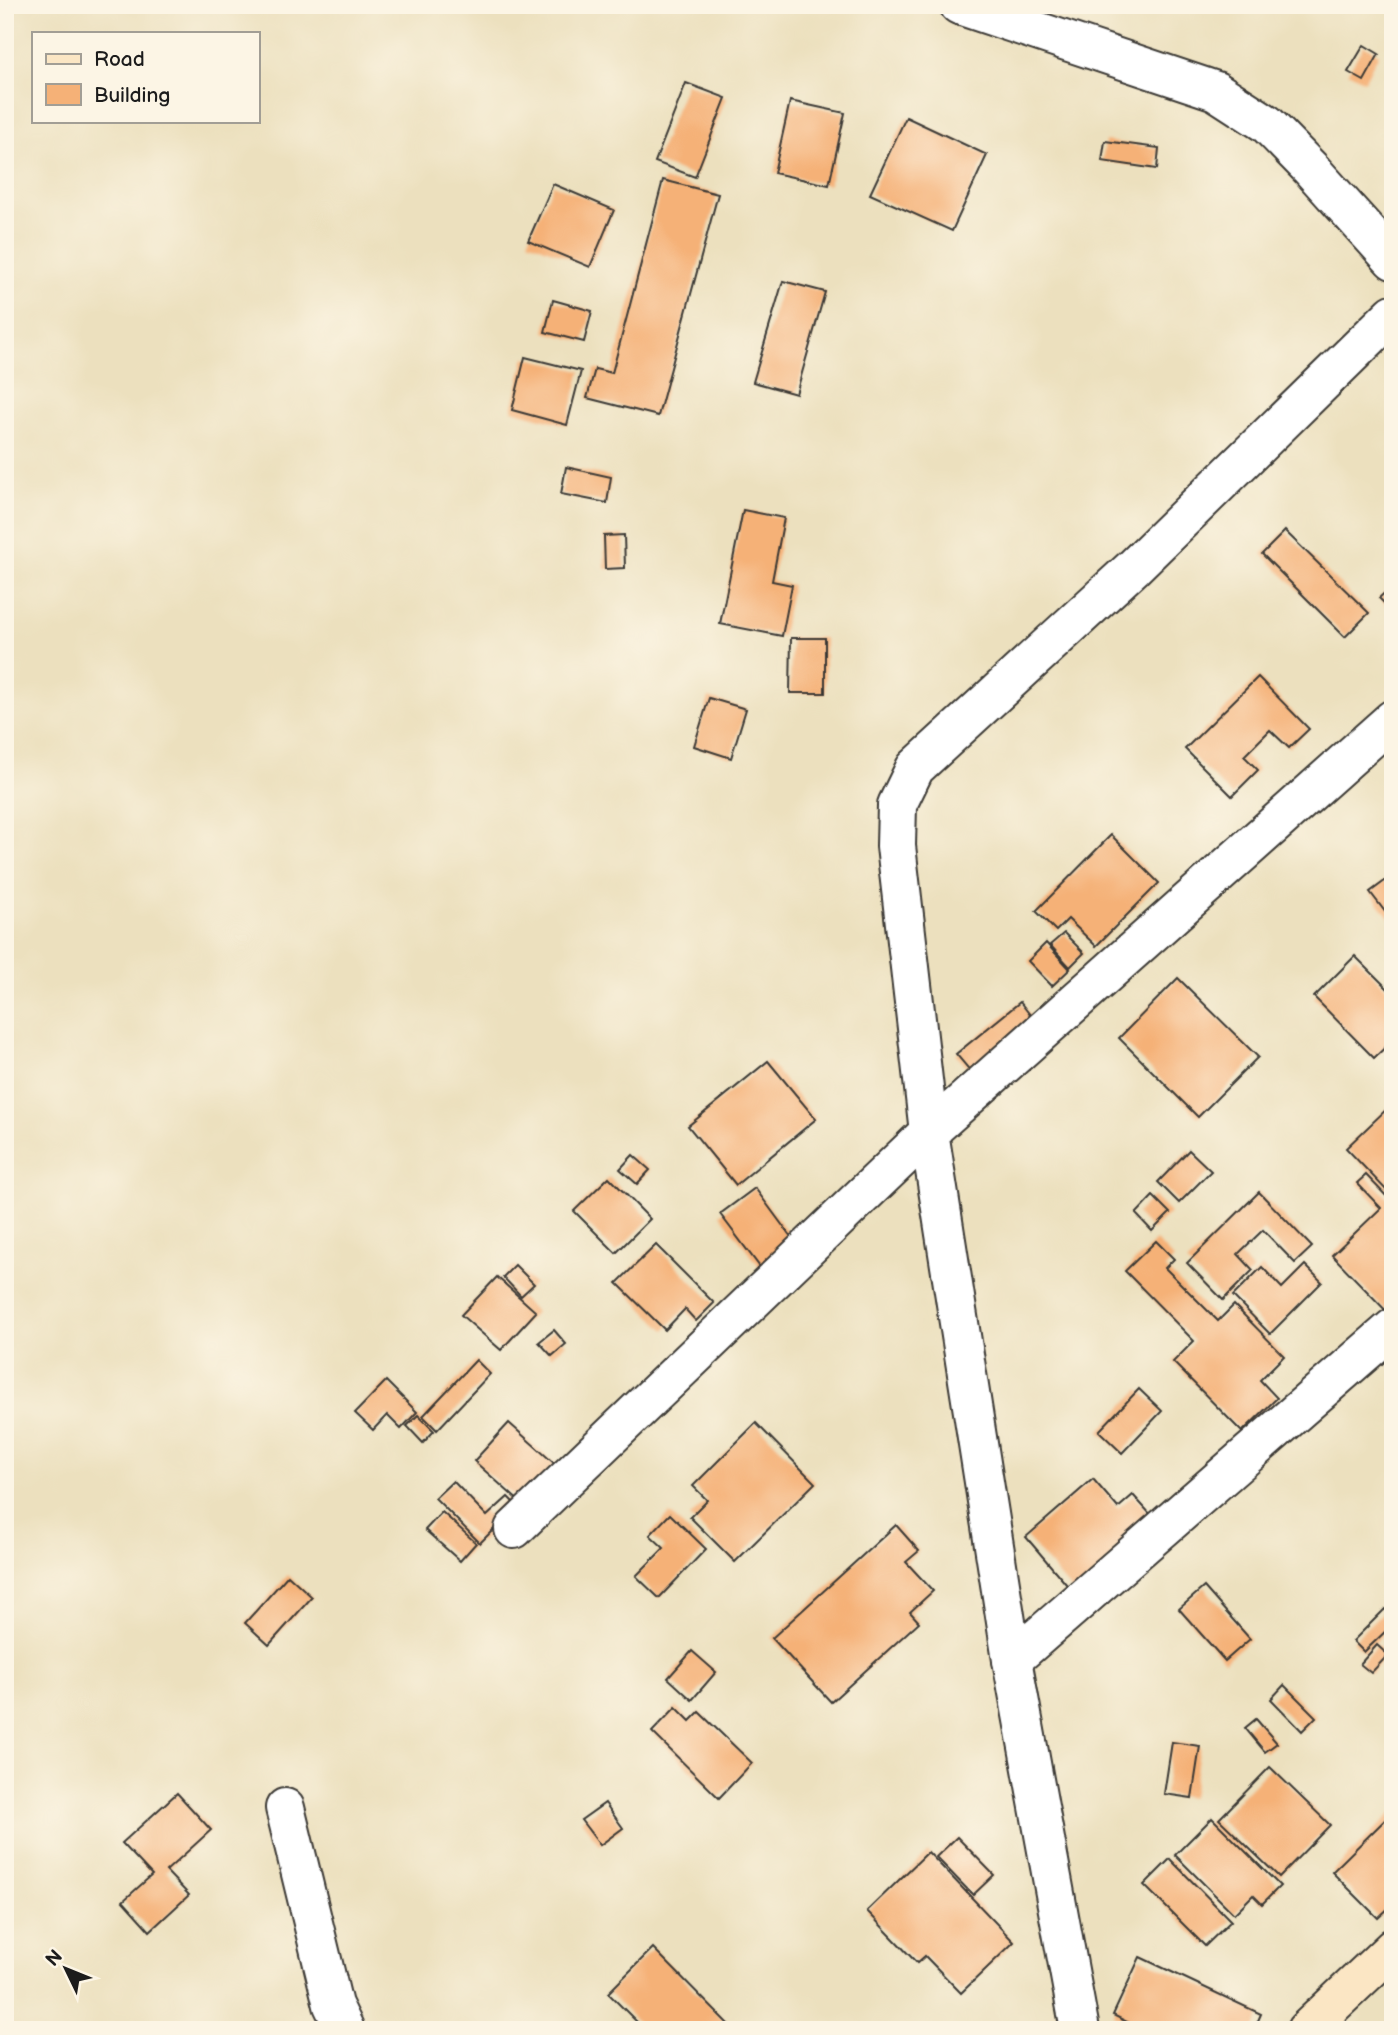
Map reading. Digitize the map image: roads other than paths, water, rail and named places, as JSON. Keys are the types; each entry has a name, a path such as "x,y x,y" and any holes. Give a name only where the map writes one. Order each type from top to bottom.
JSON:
{"main road":[{"path":"1306,2030 1393,1948"}],"street":[{"path":"959,5 1216,91 1267,124 1393,260"},
{"path":"1080,2030 1012,1660 929,1132 896,845 897,805 915,768 1134,567 1393,314"},
{"path":"514,1529 929,1132 1393,719"},
{"path":"1012,1660 1393,1328"},
{"path":"285,1808 333,2005 345,2030"}]}
